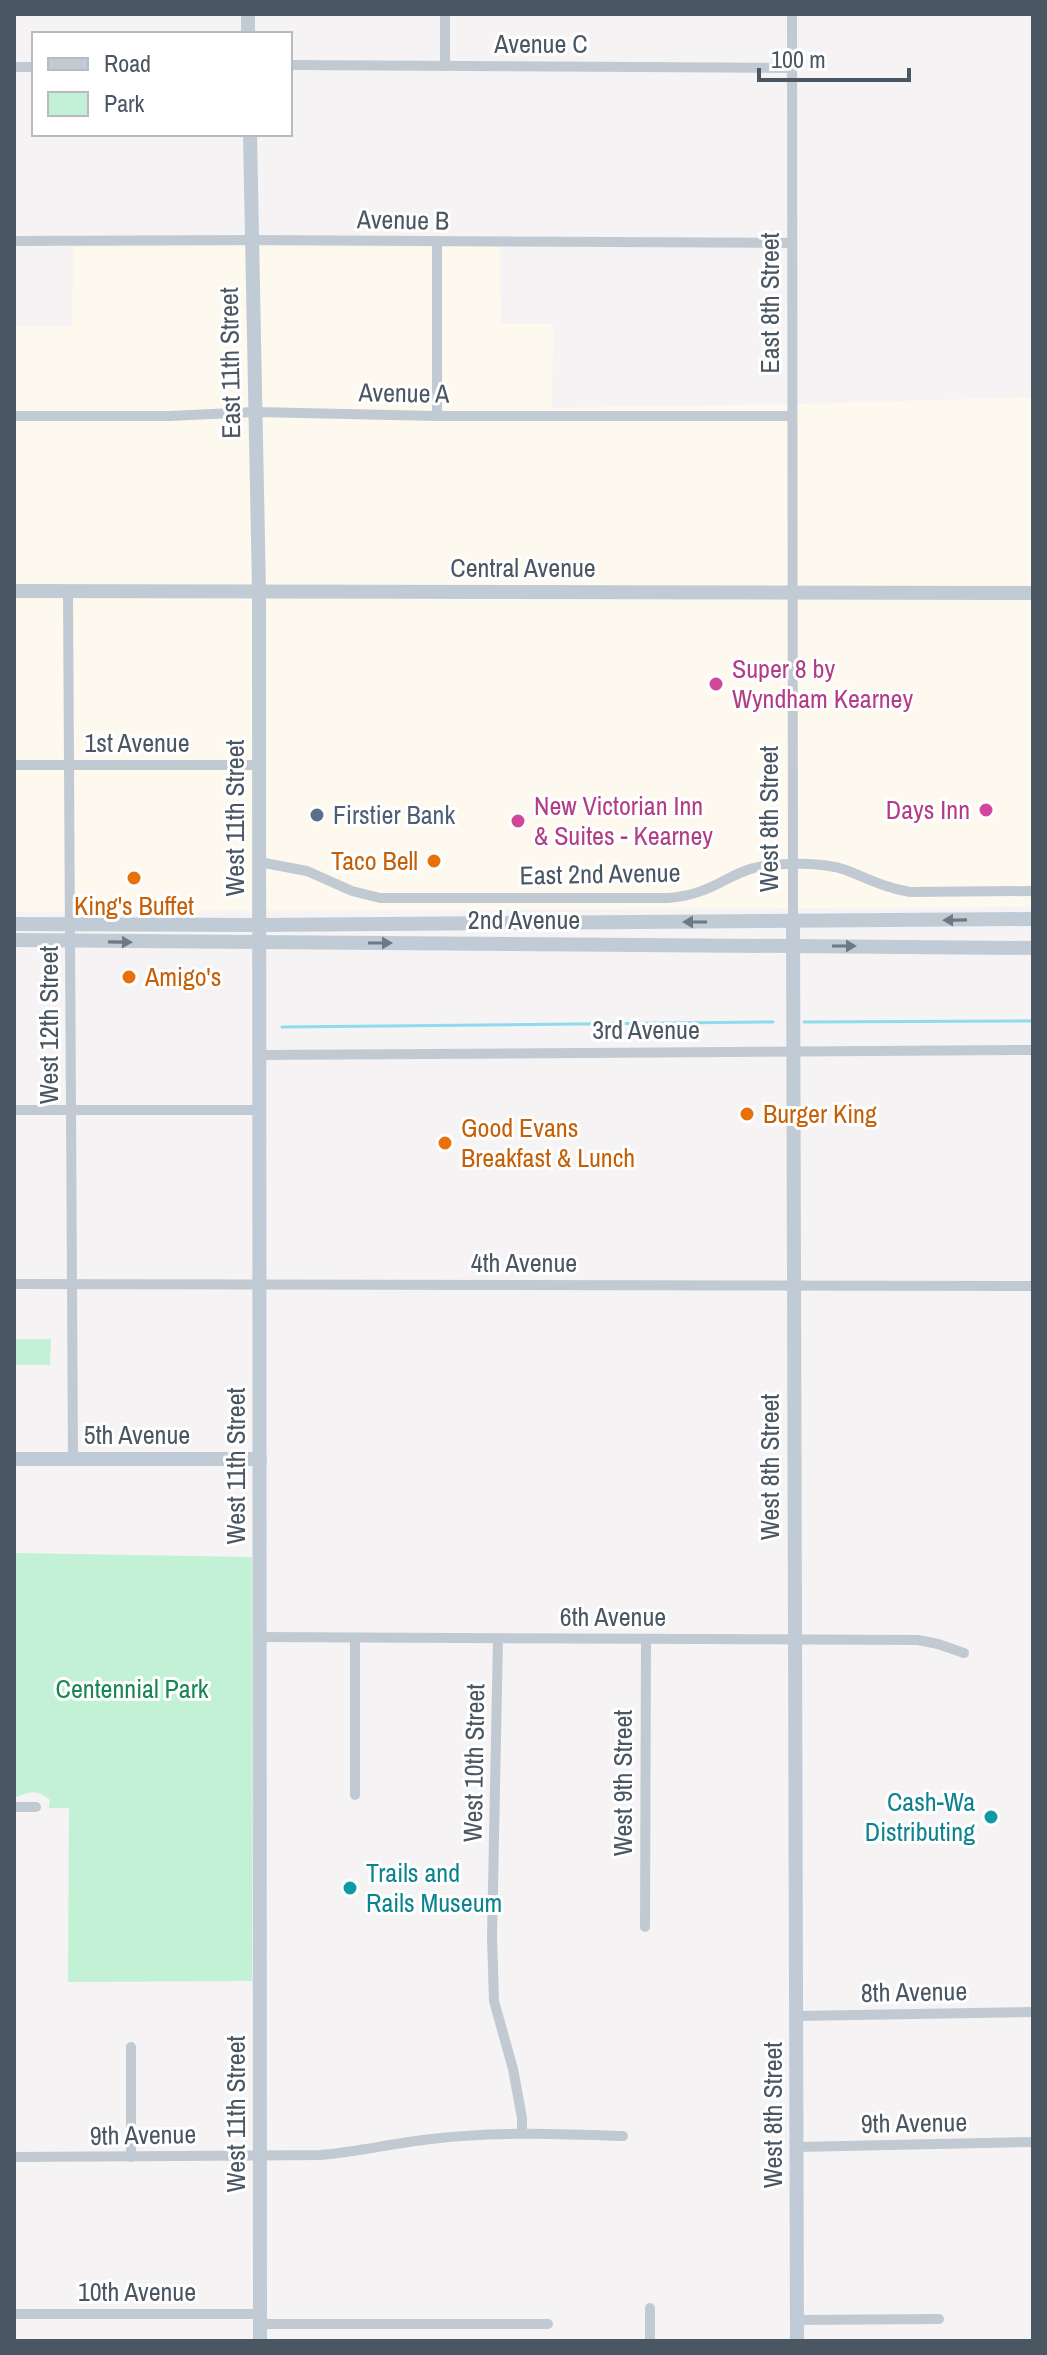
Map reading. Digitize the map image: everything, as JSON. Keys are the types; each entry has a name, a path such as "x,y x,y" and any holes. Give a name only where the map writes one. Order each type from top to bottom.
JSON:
{"main road":[{"name":"East 11th Street","path":"250,136 259,591"},
{"name":"Central Avenue","path":"14,591 1033,593"},
{"name":"West 11th Street","path":"259,591 260,2341"},
{"name":"2nd Avenue","path":"14,924 1033,919"},
{"name":"West 8th Street","path":"793,922 797,2341"},
{"name":"2nd Avenue","path":"14,940 1033,948"},
{"name":"5th Avenue","path":"14,1459 260,1459"}],"street":[{"path":"445,14 445,66"},
{"name":"East 8th Street","path":"792,14 793,592"},
{"name":"Avenue C","path":"292,65 792,68"},
{"name":"Avenue B","path":"14,241 792,243"},
{"path":"437,242 437,416"},
{"name":"Avenue A","path":"14,416 169,416 255,412 437,416 792,416"},
{"name":"West 12th Street","path":"68,591 73,1459"},
{"name":"West 8th Street","path":"793,592 793,922"},
{"name":"1st Avenue","path":"14,765 259,765"},
{"name":"East 2nd Avenue","path":"259,862 307,871 352,891 380,898 668,898 706,890 754,868 793,865 844,869 892,889 910,892 1033,891"},
{"name":"3rd Avenue","path":"259,1055 1033,1050"},
{"path":"14,1110 260,1110"},
{"name":"4th Avenue","path":"14,1284 1033,1286"},
{"name":"6th Avenue","path":"260,1637 918,1640 964,1653"},
{"path":"355,1638 355,1795"},
{"name":"West 10th Street","path":"498,1639 492,1937 494,2001 513,2069 522,2133"},
{"name":"West 9th Street","path":"645,1927 646,1639"},
{"path":"14,1807 36,1807"},
{"name":"8th Avenue","path":"796,2016 1033,2012"},
{"path":"131,2047 131,2157"},
{"name":"9th Avenue","path":"14,2157 346,2153 432,2139 522,2133 623,2136"},
{"name":"9th Avenue","path":"797,2147 1033,2142"},
{"path":"650,2308 650,2341"},
{"name":"10th Avenue","path":"14,2314 548,2324"},
{"path":"797,2320 939,2319"}],"shaded area":[{"path":"73,247 500,247 501,324 553,324 552,408 1033,397 1033,907 14,912 14,327 72,326"}],"green space":[{"path":"14,1339 51,1339 50,1365 14,1365"},
{"name":"Centennial Park","path":"14,1553 252,1557 252,1981 68,1982 69,1808 49,1808 50,1800 36,1793 14,1798"}],"waterway":[{"path":"804,1022 1033,1021"},
{"path":"282,1027 773,1022"}],"place":[{"name":"Super 8 by Wyndham Kearney","path":"716,684"},
{"name":"Days Inn","path":"986,810"},
{"name":"Firstier Bank","path":"317,815"},
{"name":"New Victorian Inn & Suites - Kearney","path":"518,821"},
{"name":"Taco Bell","path":"434,861"},
{"name":"King's Buffet","path":"134,878"},
{"name":"Amigo's","path":"129,977"},
{"name":"Burger King","path":"747,1114"},
{"name":"Good Evans Breakfast & Lunch","path":"445,1143"},
{"name":"Cash-Wa Distributing","path":"991,1817"},
{"name":"Trails and Rails Museum","path":"350,1888"}]}
